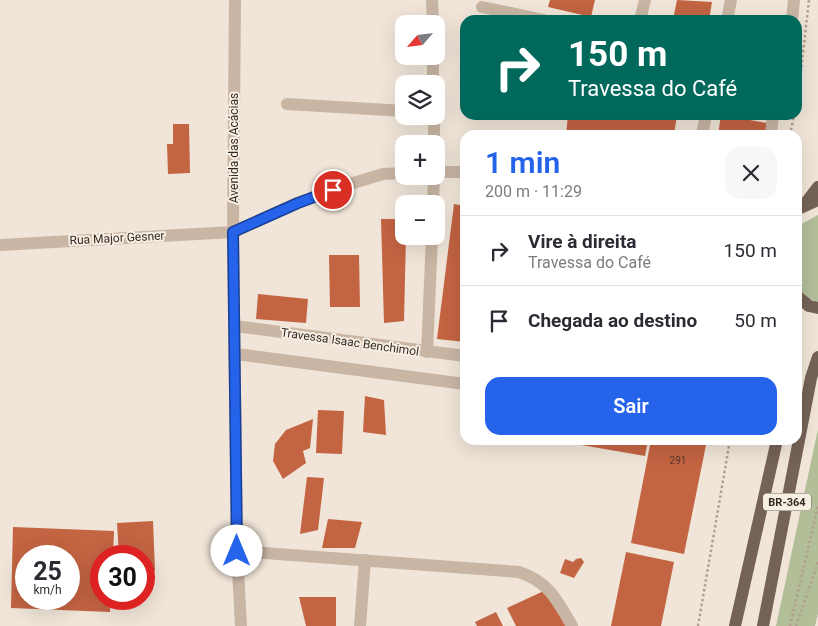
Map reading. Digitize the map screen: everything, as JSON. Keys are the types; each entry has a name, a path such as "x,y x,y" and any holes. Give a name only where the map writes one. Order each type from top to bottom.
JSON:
{"main road":[{"path":"802,206 818,187"},
{"path":"802,207 818,200"},
{"path":"802,300 809,306 818,308"},
{"name":"BR-364","path":"802,425 811,378 818,357"},
{"name":"BR-364","path":"735,626 775,445"},
{"name":"BR-364","path":"764,626 798,445"}],"street":[{"name":"Avenida das Acácias","path":"235,0 233,232 237,551 241,626"},
{"path":"432,0 433,15"},
{"path":"641,15 645,0"},
{"path":"727,15 731,0"},
{"path":"792,15 794,0"},
{"path":"482,8 518,15"},
{"path":"287,104 395,110"},
{"path":"445,172 460,172"},
{"path":"233,232 298,203 350,184 382,174 395,173"},
{"name":"Rua Major Gesner","path":"0,245 233,232"},
{"path":"426,352 432,245"},
{"name":"Travessa Isaac Benchimol","path":"235,326 460,355"},
{"name":"Travessa Isaac Benchimol","path":"236,354 460,383"},
{"path":"237,551 519,572 535,577 552,591 572,626"},
{"path":"360,626 365,560"}],"path":[{"path":"802,62 809,0"},
{"path":"698,626 729,445"},
{"path":"790,626 818,506"},
{"path":"796,626 818,562"}],"green space":[{"path":"818,215 818,302 806,298 802,294 802,224"},
{"path":"818,429 818,614 815,626 776,626"}],"building":[{"path":"550,0 595,0 591,15 582,15 548,7"},
{"path":"677,0 712,2 710,15 674,15"},
{"path":"568,120 676,120 675,130 566,130"},
{"path":"720,120 750,120 767,123 766,130 719,130"},
{"path":"173,124 189,124 190,173 168,174 167,144 173,144"},
{"path":"454,204 460,205 460,341 437,339"},
{"path":"381,219 395,219 395,245 406,245 404,321 384,323"},
{"path":"329,255 359,255 360,307 330,307"},
{"path":"258,294 308,299 306,323 256,319"},
{"path":"365,396 384,400 386,435 363,432"},
{"path":"318,410 344,411 342,454 316,453"},
{"path":"313,419 310,448 303,451 306,463 283,479 273,461 275,444 286,430"},
{"path":"581,445 647,445 645,456"},
{"path":"650,445 706,445 684,554 631,543"},
{"path":"307,477 324,478 318,530 300,534"},
{"path":"328,519 362,522 355,548 322,548"},
{"path":"153,521 154,545 118,545 117,523"},
{"path":"13,527 114,531 113,545 90,545 90,610 110,610 110,612 60,610 80,610 80,545 15,545 15,608 11,608"},
{"path":"626,552 674,562 661,626 611,626"},
{"path":"581,558 584,562 574,578 560,573 565,559 573,562"},
{"path":"546,590 566,626 516,626 507,608"},
{"path":"299,597 336,597 336,626 306,626"},
{"path":"496,612 503,626 477,626 475,622"}],"route":[{"path":"237,551 233,232 298,203 333,190"}]}
